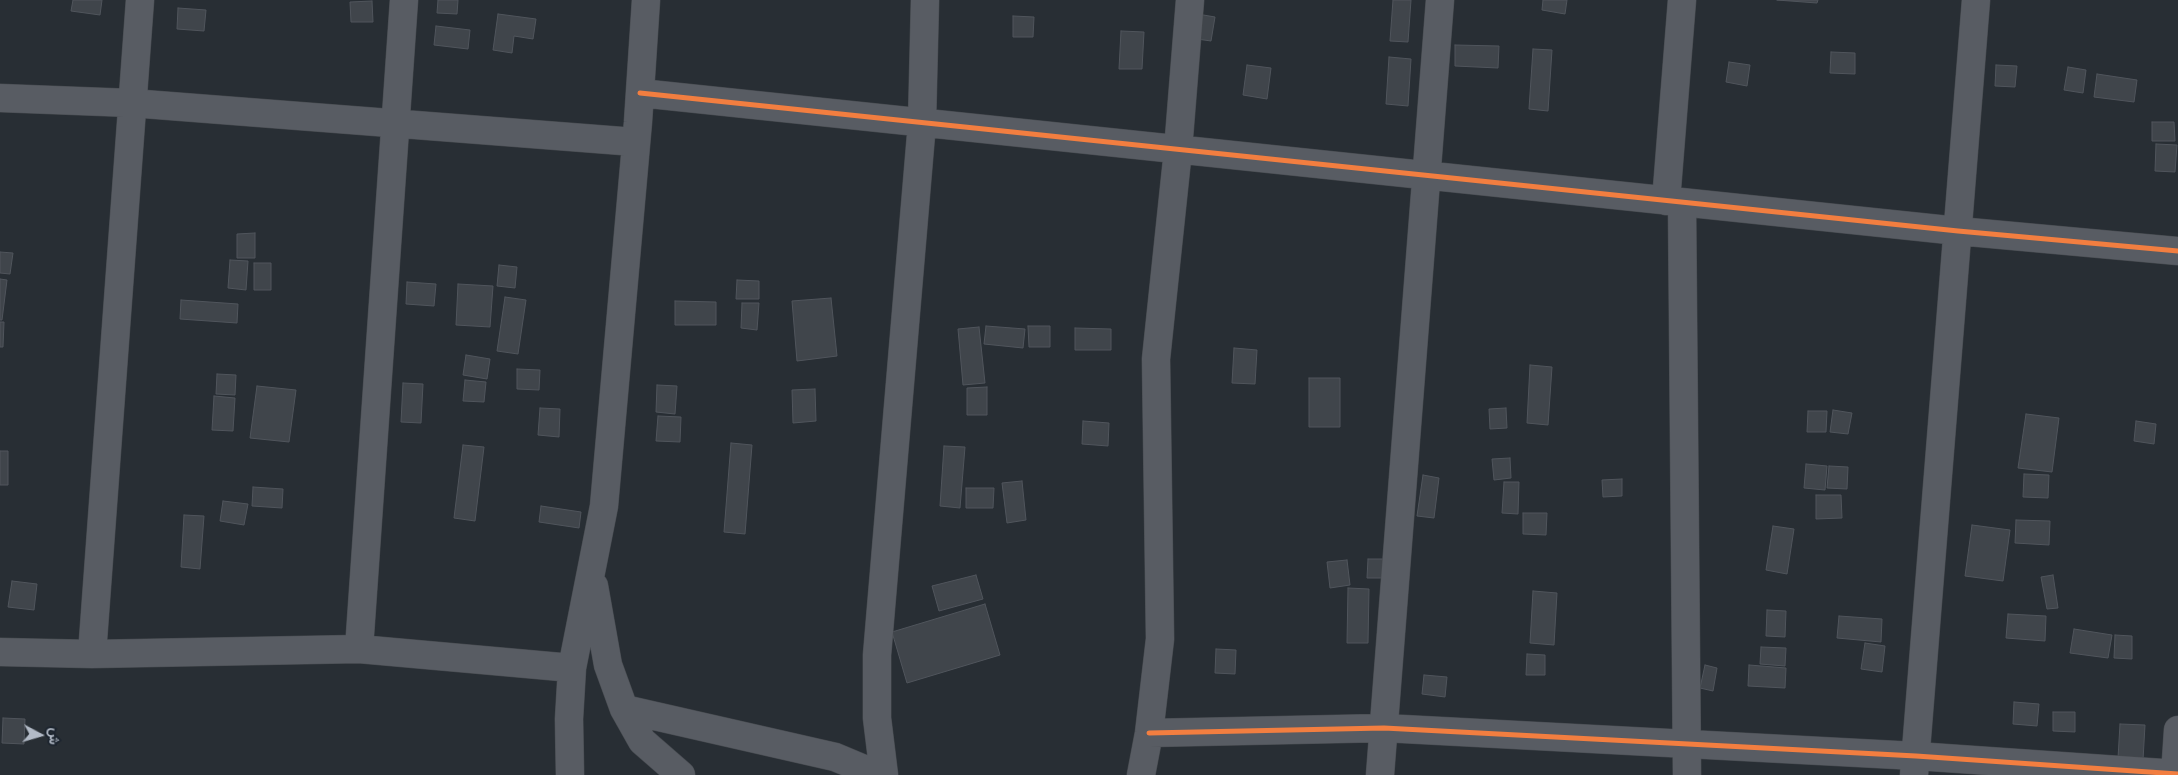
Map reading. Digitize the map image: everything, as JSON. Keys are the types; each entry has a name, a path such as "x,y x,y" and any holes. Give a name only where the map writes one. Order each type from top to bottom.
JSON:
{"street":[{"path":"92,654 140,0"},
{"path":"359,649 404,0"},
{"path":"570,775 569,719 572,668 604,506 640,94 646,0"},
{"path":"884,775 878,718 877,655 922,123 925,0"},
{"path":"1141,775 1149,733 1160,639 1156,358 1178,150 1190,0"},
{"path":"1380,775 1440,0"},
{"path":"1682,0 1674,202 1687,775"},
{"path":"1915,765 1976,0"},
{"path":"640,94 1958,232 2178,251"},
{"path":"0,98 131,103 635,142"},
{"path":"591,569 608,665 624,710 642,741 681,775"},
{"path":"0,652 92,654 359,649 572,668"},
{"path":"624,710 835,758 878,775"},
{"path":"1149,733 1384,728 1687,743 1915,765 2176,774 2178,730"}],"building":[{"path":"73,0 102,0 100,15 71,11"},
{"path":"438,0 458,0 457,14 437,13"},
{"path":"1393,0 1411,0 1408,42 1390,41"},
{"path":"1543,0 1567,0 1565,14 1542,10"},
{"path":"1777,0 1818,0 1817,3"},
{"path":"372,1 373,22 351,22 350,2"},
{"path":"178,8 206,10 204,31 177,29"},
{"path":"1186,12 1215,17 1211,41 1183,37"},
{"path":"498,14 536,19 533,39 514,36 512,53 493,50"},
{"path":"1013,16 1034,17 1033,37 1013,37"},
{"path":"436,26 470,30 468,49 434,45"},
{"path":"1121,31 1144,32 1142,69 1119,69"},
{"path":"1455,45 1499,46 1498,68 1455,66"},
{"path":"1533,49 1552,50 1548,111 1529,109"},
{"path":"1831,52 1855,53 1855,74 1830,73"},
{"path":"1389,57 1411,59 1408,106 1386,104"},
{"path":"1729,62 1750,65 1747,86 1726,82"},
{"path":"1247,65 1271,68 1267,99 1243,95"},
{"path":"1996,65 2017,66 2015,87 1995,86"},
{"path":"2068,67 2086,70 2083,93 2064,90"},
{"path":"2097,74 2137,80 2134,102 2094,97"},
{"path":"2152,122 2174,122 2175,141 2152,141"},
{"path":"2156,144 2177,145 2175,172 2155,171"},
{"path":"255,233 255,258 237,258 237,234"},
{"path":"0,252 13,253 10,274 0,273"},
{"path":"230,260 248,261 246,290 228,288"},
{"path":"254,263 271,263 271,290 254,290"},
{"path":"499,265 517,267 515,288 497,286"},
{"path":"0,279 7,280 2,320 0,320"},
{"path":"737,280 759,281 759,299 736,299"},
{"path":"407,282 436,284 434,306 406,304"},
{"path":"458,284 493,286 490,327 456,325"},
{"path":"505,297 526,300 518,354 497,351"},
{"path":"831,298 837,356 797,361 792,301"},
{"path":"181,300 238,304 237,323 180,319"},
{"path":"675,301 716,302 716,325 675,325"},
{"path":"742,303 759,303 757,330 741,328"},
{"path":"0,322 4,322 3,347 0,347"},
{"path":"986,326 1025,329 1023,348 984,344"},
{"path":"1028,326 1050,326 1050,347 1029,347"},
{"path":"979,327 985,383 963,385 958,329"},
{"path":"1075,328 1111,329 1111,350 1075,350"},
{"path":"1234,348 1257,350 1255,384 1232,383"},
{"path":"466,355 490,359 487,379 463,375"},
{"path":"1530,365 1552,367 1548,425 1527,423"},
{"path":"517,369 540,370 539,390 517,389"},
{"path":"217,374 236,375 235,395 216,394"},
{"path":"1309,378 1340,378 1340,427 1309,427"},
{"path":"465,380 486,382 484,402 463,401"},
{"path":"403,383 423,384 421,423 401,422"},
{"path":"657,385 677,386 675,414 656,412"},
{"path":"257,386 296,390 289,442 250,438"},
{"path":"987,387 987,415 967,415 967,388"},
{"path":"815,389 816,421 793,423 792,390"},
{"path":"214,396 235,398 233,431 212,430"},
{"path":"540,408 560,409 559,437 538,435"},
{"path":"1506,408 1507,428 1490,429 1489,409"},
{"path":"1833,410 1852,413 1848,434 1830,432"},
{"path":"1808,411 1827,411 1826,432 1807,432"},
{"path":"2026,414 2059,418 2052,472 2018,468"},
{"path":"658,416 681,417 680,442 656,441"},
{"path":"1083,421 1109,423 1108,446 1082,444"},
{"path":"2136,421 2156,424 2154,444 2134,441"},
{"path":"731,443 752,445 745,534 724,532"},
{"path":"463,445 484,447 475,521 454,518"},
{"path":"944,446 965,447 960,508 940,506"},
{"path":"0,451 8,451 8,485 0,485"},
{"path":"1510,458 1511,478 1494,480 1492,459"},
{"path":"1806,464 1827,466 1825,490 1804,488"},
{"path":"1829,466 1848,467 1847,489 1827,488"},
{"path":"2024,474 2049,475 2048,498 2023,497"},
{"path":"1423,475 1439,478 1434,518 1417,516"},
{"path":"1622,479 1622,496 1603,497 1602,480"},
{"path":"1022,481 1026,520 1007,523 1002,483"},
{"path":"1504,482 1519,482 1518,514 1502,513"},
{"path":"253,487 283,489 282,508 252,506"},
{"path":"966,488 994,488 993,508 966,508"},
{"path":"1816,495 1841,495 1842,518 1816,519"},
{"path":"223,501 248,504 244,525 220,521"},
{"path":"541,506 581,512 579,528 539,522"},
{"path":"1523,513 1547,513 1546,535 1523,534"},
{"path":"184,515 204,516 200,569 181,567"},
{"path":"2016,520 2050,521 2049,545 2015,543"},
{"path":"1972,525 2010,530 2003,581 1965,576"},
{"path":"1773,526 1794,529 1787,574 1766,570"},
{"path":"1368,559 1389,559 1389,578 1367,578"},
{"path":"1347,560 1350,585 1330,588 1327,562"},
{"path":"976,575 983,599 939,611 932,586"},
{"path":"2053,575 2058,608 2047,609 2041,577"},
{"path":"12,581 37,584 34,610 8,607"},
{"path":"1348,588 1369,589 1368,643 1347,643"},
{"path":"1533,591 1557,593 1554,645 1530,643"},
{"path":"985,604 1000,655 907,683 892,632"},
{"path":"1767,610 1786,611 1785,637 1766,636"},
{"path":"2008,614 2046,616 2045,641 2006,638"},
{"path":"1839,616 1882,619 1881,642 1837,638"},
{"path":"2074,629 2112,635 2108,658 2070,653"},
{"path":"2115,635 2132,636 2132,659 2114,658"},
{"path":"1865,643 1885,646 1882,672 1861,669"},
{"path":"1761,647 1786,648 1785,666 1760,664"},
{"path":"1216,649 1236,650 1235,674 1215,673"},
{"path":"1527,654 1545,655 1545,675 1526,675"},
{"path":"1705,665 1717,668 1713,691 1700,688"},
{"path":"1749,665 1786,668 1785,688 1748,686"},
{"path":"1424,675 1447,677 1445,697 1422,694"},
{"path":"2014,702 2039,704 2037,726 2013,724"},
{"path":"2053,712 2075,712 2075,732 2053,731"},
{"path":"3,718 25,719 24,744 2,743"},
{"path":"2120,724 2145,725 2143,760 2118,758"}],"cycle path":[{"path":"640,93 1958,231 2178,251"},
{"path":"1149,733 1384,728 1916,756 2178,774"}]}
